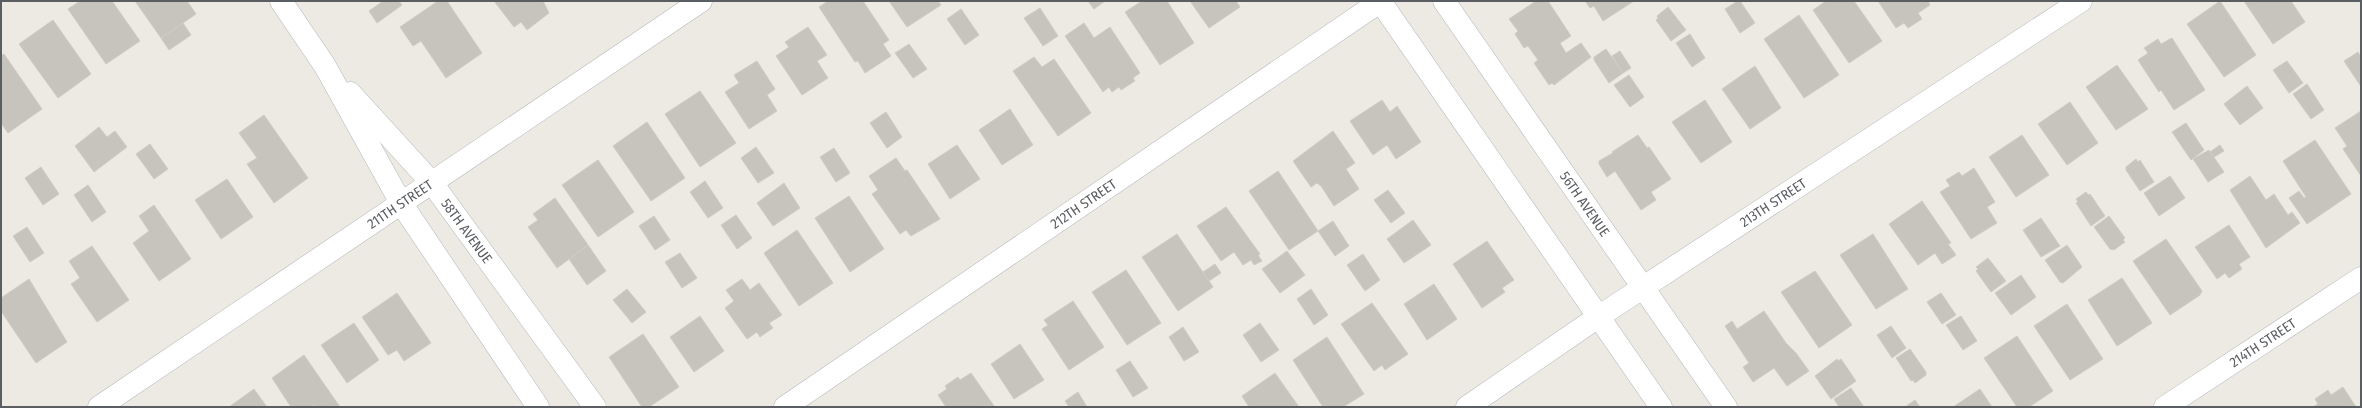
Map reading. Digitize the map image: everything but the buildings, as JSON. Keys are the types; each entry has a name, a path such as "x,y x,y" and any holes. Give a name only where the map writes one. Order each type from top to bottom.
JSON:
{"street":[{"name":"58TH AVENUE","path":"281,1 325,66 401,203 538,407"},
{"name":"211TH STREET","path":"99,407 401,203 432,184 701,1"},
{"path":"1381,1 1661,407"},
{"name":"212TH STREET","path":"785,407 1381,1"},
{"name":"56TH AVENUE","path":"1444,1 1726,407"},
{"name":"213TH STREET","path":"1467,407 1598,317 2081,1"},
{"name":"58TH AVENUE","path":"325,66 432,184 595,407"},
{"name":"214TH STREET","path":"2165,407 2361,278"}]}
